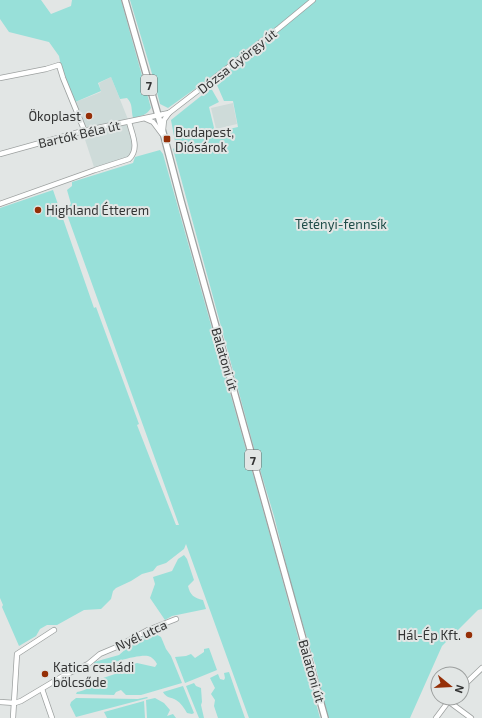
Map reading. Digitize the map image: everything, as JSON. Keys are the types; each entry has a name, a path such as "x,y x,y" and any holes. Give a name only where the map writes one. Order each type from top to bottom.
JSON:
{"main road":[{"name":"Balatoni út","path":"125,0 325,718"}],"street":[{"name":"Dózsa György út","path":"158,115 169,113 313,0"},
{"path":"0,78 59,65 64,83 83,127 83,131"},
{"path":"164,136 163,122 169,113"},
{"name":"Bartók Béla út","path":"0,154 83,131 158,115"},
{"path":"144,119 153,122 164,136"},
{"path":"0,204 129,159 132,156 135,147 129,122"},
{"name":"Nyél utca","path":"0,702 14,703 21,701 63,676 88,664 100,654 119,646 148,630 176,619"},
{"path":"13,718 17,654 54,630"},
{"path":"470,679 482,668"},
{"path":"42,689 52,718"},
{"path":"436,718 445,706"},
{"path":"458,706 471,718"}],"shaded area":[{"path":"111,77 129,122 135,143 132,157 95,170 73,103 101,92 99,83"},
{"path":"233,103 237,124 216,129 211,108"}],"green space":[{"path":"0,0 41,0 51,14 71,6 72,0 121,0 151,108 144,115 133,118 130,103 127,98 120,99 111,77 98,83 101,91 73,103 59,56 49,42 9,32 0,19"},
{"name":"Tétényi-fennsík","path":"130,0 482,0 482,609 478,610 442,646 433,666 430,666 430,673 410,718 328,718 315,664 293,592 274,516 258,463 173,149 176,147 171,120 211,88 219,102 209,107 215,132 238,127 233,101 224,101 213,76 168,108 160,104"},
{"path":"160,150 163,154 320,718 249,718 186,544 184,549 166,563 157,566 153,571 142,574 116,588 113,591 111,599 101,609 84,610 57,625 47,625 40,629 36,636 19,646 2,607 3,605 0,598 0,208 53,190 94,308 96,307 139,424 137,425 176,525 179,525 65,209 71,204 67,190 72,186 72,182 133,163 135,157"},
{"path":"184,555 187,559 194,580 188,586 190,592 193,596 203,600 206,609 172,616 165,620 150,598 155,584 153,577 172,571 178,559"},
{"path":"152,632 161,637 171,656 182,683 141,695 126,695 121,690 116,692 114,695 76,694 77,692 89,687 94,681 115,674 123,667 137,663 155,667 157,664 151,657 137,656 98,668 94,667 94,662 119,655 142,635"},
{"path":"209,648 217,670 185,683 175,657 191,654 195,658 204,652 204,649"},
{"path":"229,672 245,718 218,718 214,706 215,700 211,694 215,688 210,678 218,674 220,679 224,680 224,673"},
{"path":"194,683 196,686 201,688 201,705 204,718 199,718 186,686"},
{"path":"183,686 194,713 192,714 187,713 184,707 163,692"},
{"path":"76,698 138,699 148,698 76,717 70,705"},
{"path":"155,698 164,703 170,710 167,716 173,714 176,718 147,718 146,700"},
{"path":"144,701 145,718 107,718 104,712"}],"place":[{"name":"Ökoplast","path":"89,116"},
{"name":"Budapest, Diósárok","path":"167,139"},
{"name":"Highland Étterem","path":"38,210"},
{"name":"Hál-Ép Kft.","path":"469,635"},
{"name":"Katica családi bölcsőde","path":"45,674"}]}
